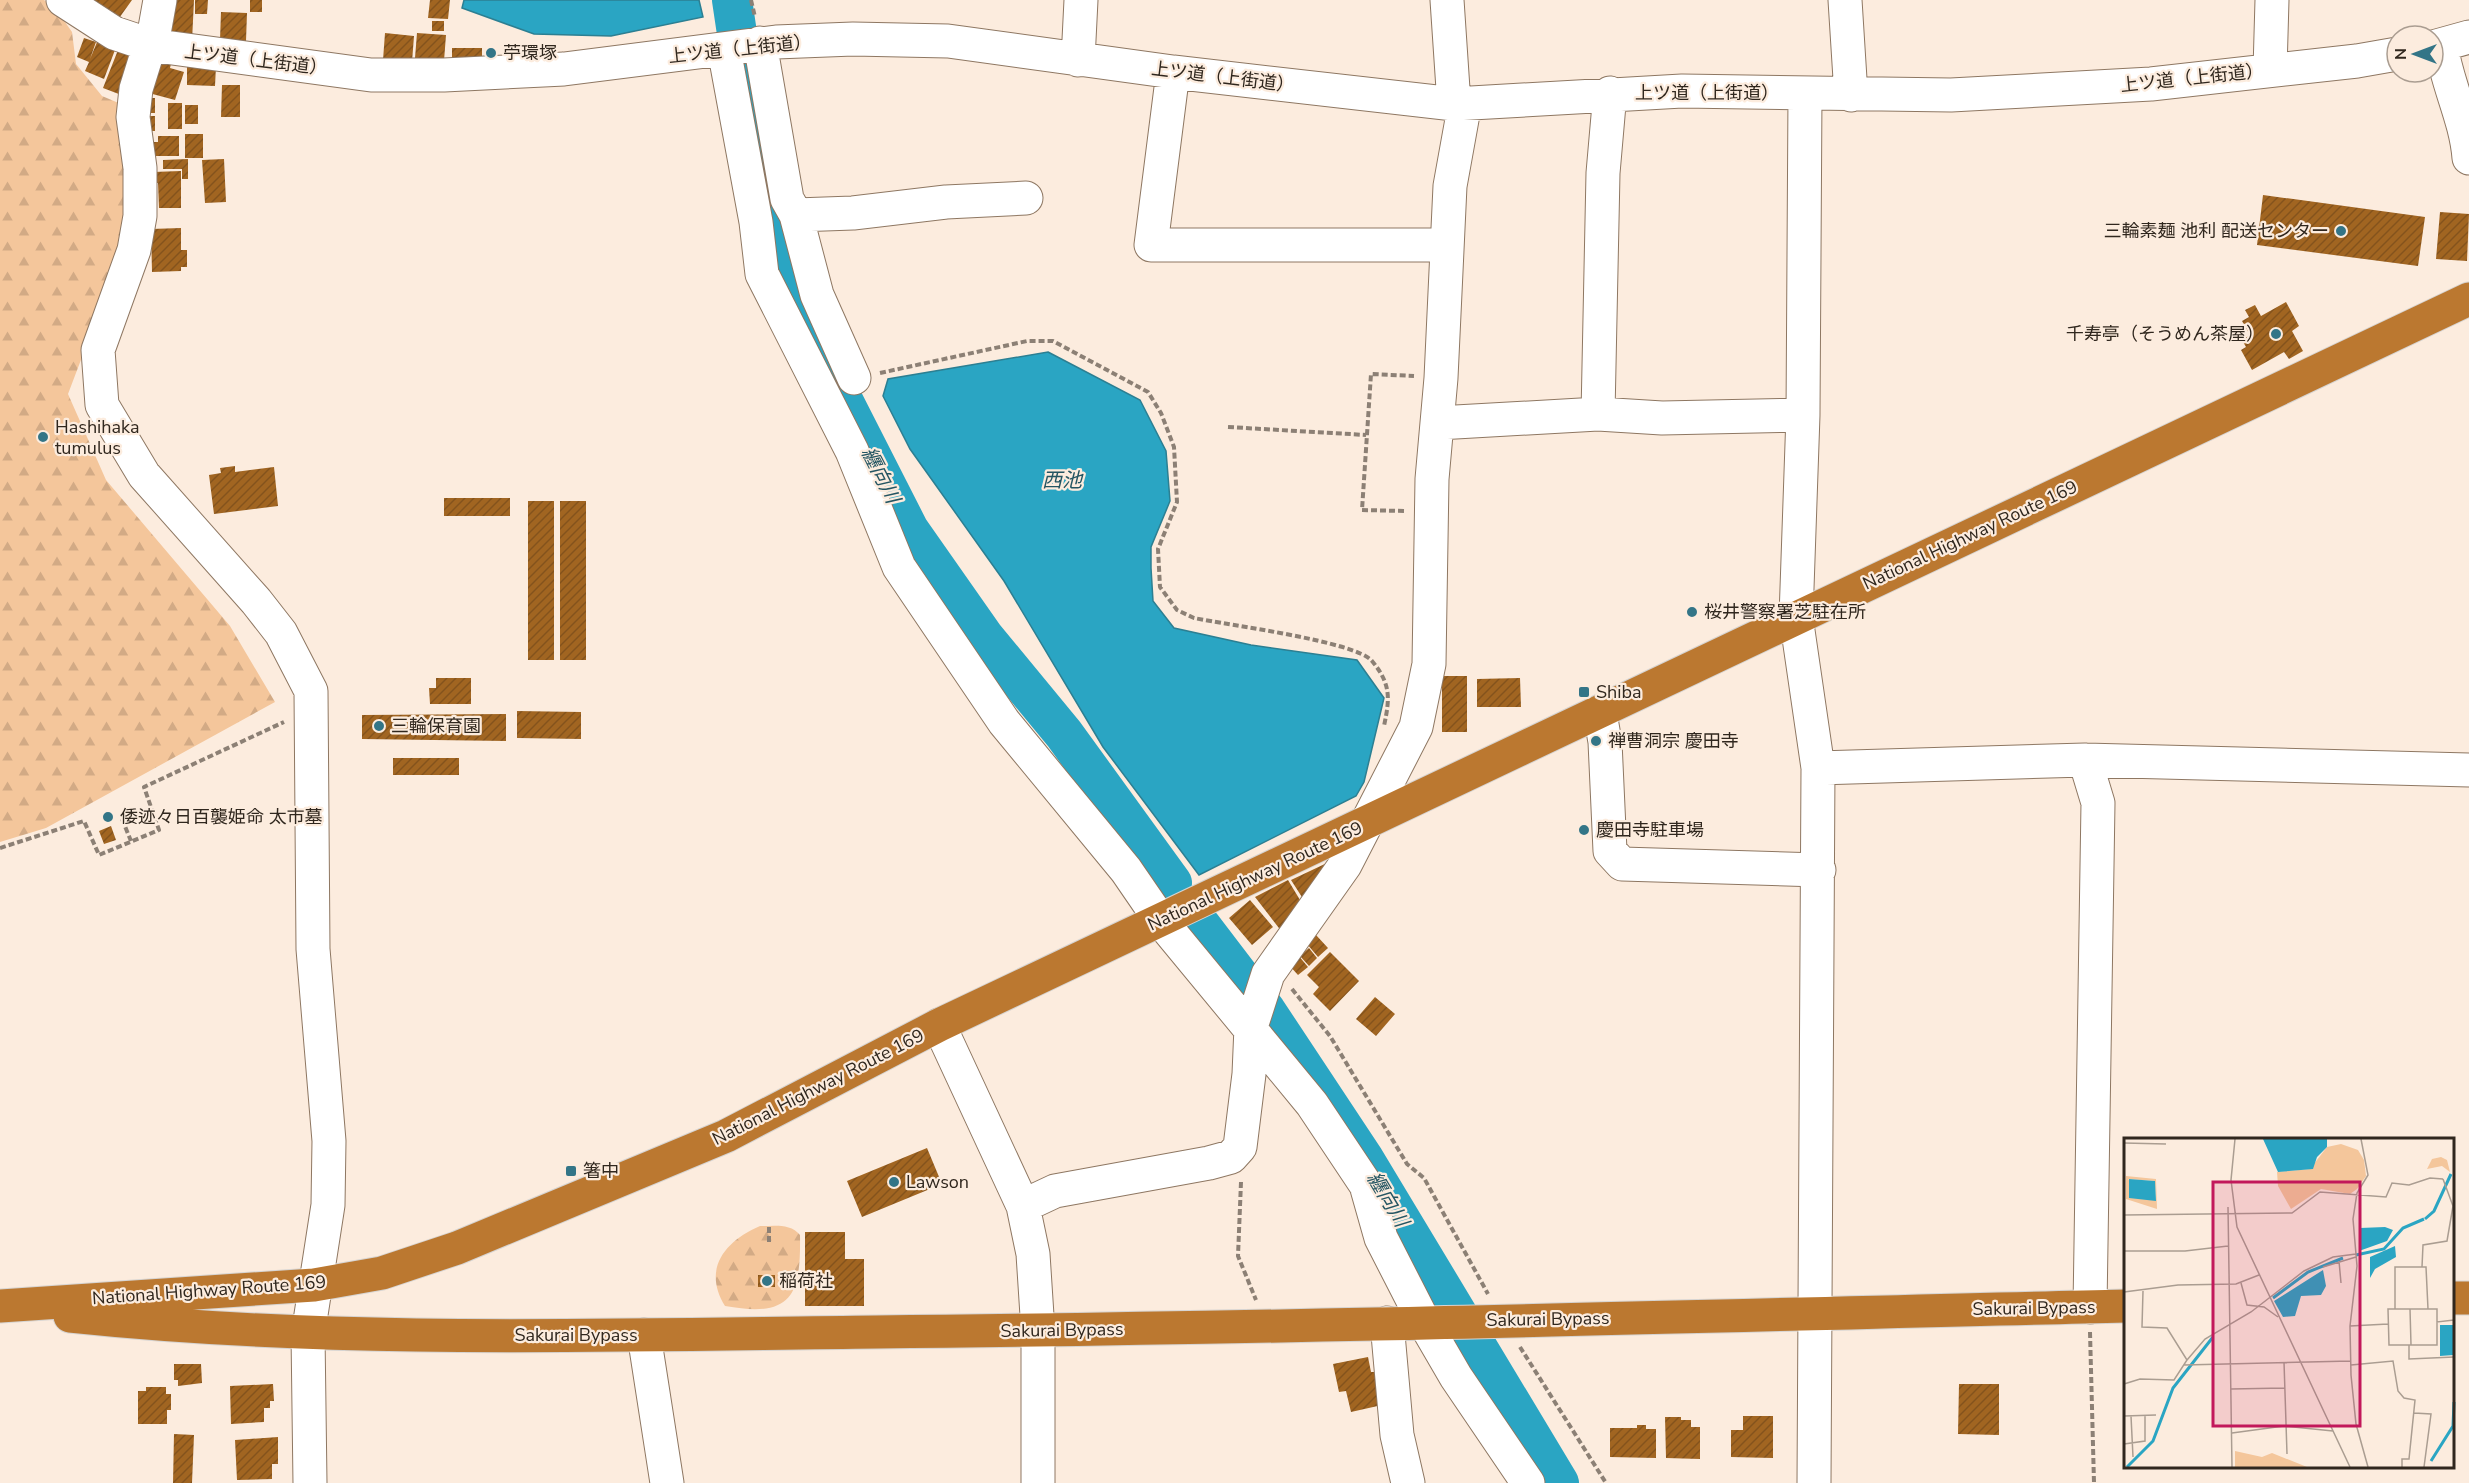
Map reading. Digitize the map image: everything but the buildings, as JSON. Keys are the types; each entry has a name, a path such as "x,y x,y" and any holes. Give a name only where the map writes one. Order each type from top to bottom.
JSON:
{"highway":[{"name":"National Highway Route 169","path":"0,1308 314,1285 382,1272 457,1248 726,1136 939,1025 2469,299"},
{"name":"Sakurai Bypass","path":"0,1308 146,1324 308,1334 644,1335 1038,1331 2124,1306"}],"street":[{"name":"上ツ道（上街道）","path":"63,0 114,33 150,45 371,75 564,69 742,46 853,39 948,41 1173,72 1454,104 1610,93 1682,91 1951,94 2151,84 2385,56"},
{"path":"160,0 150,45 136,89 133,117 140,168 140,216 134,250 98,350 102,405 144,475 256,601 281,633 311,691 313,712 313,949 329,1141 328,1205 308,1334 310,1483"},
{"path":"1078,60 1081,0"},
{"path":"1023,1206 1055,1191 1209,1163 1230,1157 1240,1147 1249,1074 1252,1025 1271,970 1345,865 1416,727 1429,664 1432,511 1442,378 1450,186 1462,114 1454,104 1447,0"},
{"path":"1845,0 1851,94"},
{"path":"2270,70 2272,0"},
{"path":"2448,43 2455,103 2467,133 2469,158"},
{"path":"742,46 787,198 796,215 817,295 854,378"},
{"path":"742,46 762,274 852,451 899,567 1004,722 1126,870 1161,921 1252,1025 1312,1104 1366,1185 1381,1238 1434,1322 1456,1377 1528,1483"},
{"path":"1173,72 1151,245 1447,245"},
{"path":"1598,414 1603,173 1610,93"},
{"path":"1805,94 1803,415 1797,617 1818,768 1814,1483"},
{"path":"796,215 853,213 946,202 1026,198"},
{"path":"1438,423 1598,414 1662,418 1803,415"},
{"path":"1600,713 1605,742 1610,851 1615,860 1622,864 1819,870"},
{"path":"1818,768 2085,760 2469,765"},
{"path":"2085,760 2098,803 2090,1307"},
{"path":"939,1025 1023,1206 1033,1254 1038,1331 1038,1483"},
{"path":"1387,1323 1397,1435 1408,1483"},
{"path":"644,1335 667,1483"}],"path":[{"path":"854,378 1027,341 1053,341 1148,392 1161,413 1174,447 1177,502 1158,549 1160,587 1177,610 1194,618 1312,639 1342,646 1365,656 1371,660 1386,683 1390,699 1383,733"},
{"path":"1432,511 1362,510 1366,435 1371,374 1442,378"},
{"path":"1228,427 1366,435"},
{"path":"0,849 84,821 99,855 159,830 144,787 265,729 313,712"},
{"path":"122,819 131,842"},
{"path":"1271,970 1329,1036 1407,1164 1424,1178 1497,1320 1606,1483"},
{"path":"1240,1147 1243,1166 1238,1210 1238,1256 1266,1326"},
{"path":"769,1242 770,1224"},
{"path":"2090,1307 2094,1483"}],"green space":[{"name":"Hashihaka tumulus","path":"0,0 44,0 56,9 72,32 76,64 102,96 121,104 129,197 117,265 68,394 106,480 230,626 275,702 46,828 0,842"},
{"path":"760,1226 787,1227 800,1235 798,1274 794,1287 788,1298 778,1305 765,1309 725,1306 718,1293 716,1280 721,1258 727,1248"}],"water":[{"path":"464,0 699,0 703,17 611,36 534,34 462,8"},
{"name":"西池","path":"1048,352 1140,400 1166,451 1170,501 1151,547 1151,568 1153,601 1174,628 1251,645 1357,660 1384,698 1364,782 1356,796 1199,875 1103,747 1004,581 910,449 883,396 888,379"}],"waterway":[{"name":"纒向川","path":"732,0 752,134 786,262 826,367 909,530 984,637 1064,734 1172,883"},
{"name":"纒向川","path":"1201,926 1266,1011 1364,1159 1559,1483"}],"place":[{"name":"苧環塚","path":"491,53"},
{"name":"三輪素麺 池利 配送センター","path":"2341,231"},
{"name":"千寿亭（そうめん茶屋）","path":"2276,334"},
{"name":"Hashihaka tumulus","path":"43,437"},
{"name":"桜井警察署芝駐在所","path":"1692,612"},
{"name":"Shiba","path":"1584,692"},
{"name":"三輪保育園","path":"379,726"},
{"name":"禅曹洞宗 慶田寺","path":"1596,741"},
{"name":"倭迹々日百襲姫命 太市墓","path":"108,817"},
{"name":"慶田寺駐車場","path":"1584,830"},
{"name":"箸中","path":"571,1171"},
{"name":"Lawson","path":"894,1182"},
{"name":"稲荷社","path":"767,1281"}]}
